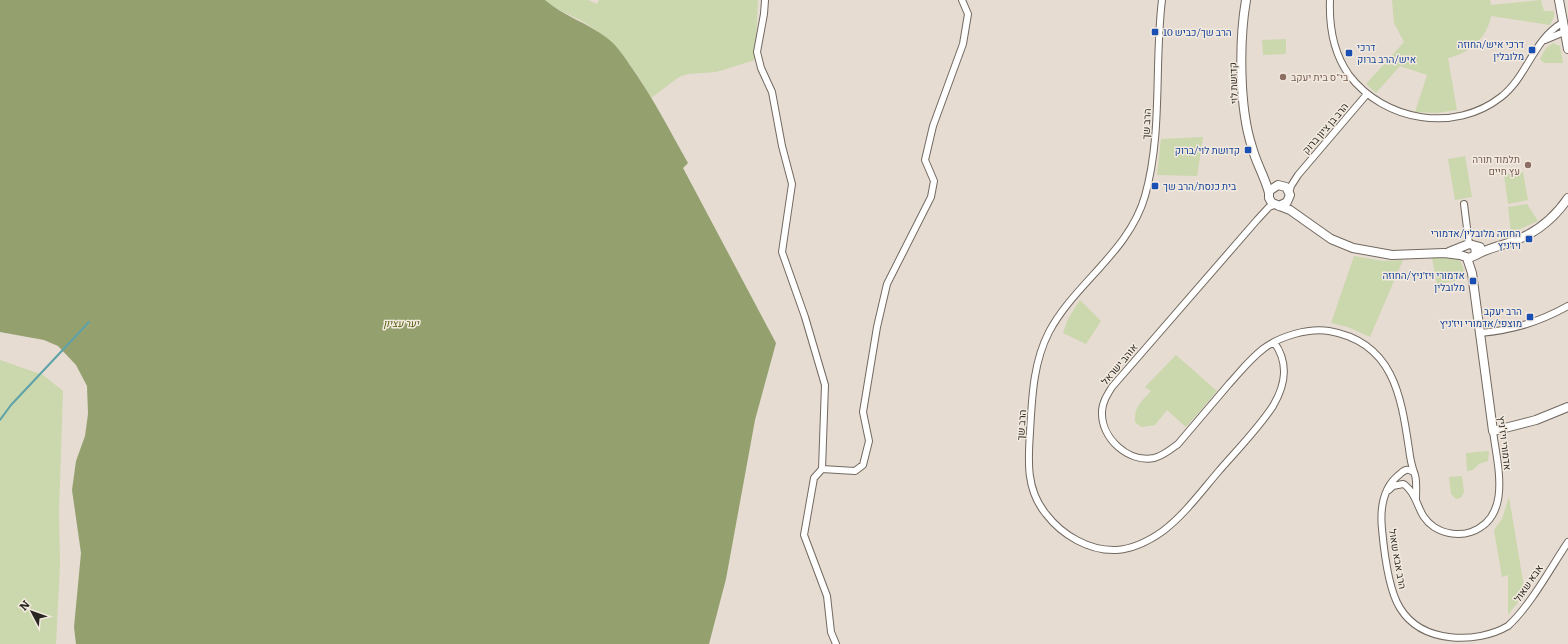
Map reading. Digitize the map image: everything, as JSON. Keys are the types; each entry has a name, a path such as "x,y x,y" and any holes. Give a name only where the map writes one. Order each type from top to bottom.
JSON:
{"street":[{"path":"764,0 764,14 757,52 760,68 772,92 782,146 792,184 782,252 805,317 824,385 822,469 814,478 804,535 827,596 831,632 836,644"},
{"path":"822,469 855,471 864,465 869,441 863,412 877,327 887,284 930,197 934,181 925,160 933,126 963,44 968,14 962,0"},
{"name":"הרב שך","path":"1162,0 1159,23 1154,146 1145,196 1132,226 1120,243 1055,322 1046,337 1038,363 1033,391 1029,467 1032,487 1044,512 1067,534 1086,544 1104,550 1128,548 1140,545 1162,532 1183,513 1273,406 1281,391 1285,375 1283,358 1274,342"},
{"name":"קדושת לוי","path":"1246,0 1243,48 1244,107 1252,147 1269,196"},
{"path":"1330,0 1330,23 1337,51 1348,74 1367,94 1392,109 1416,117 1448,119 1467,115 1490,105 1518,81 1532,56 1548,33 1562,23"},
{"path":"1559,0 1562,23 1568,49"},
{"path":"1543,41 1564,32"},
{"name":"הרב בן ציון ברוק","path":"1289,195 1291,186 1298,175 1367,94"},
{"name":"קדושת לוי","path":"1259,164 1270,179 1279,185"},
{"name":"הרב בן ציון ברוק","path":"1279,185 1291,181 1298,175"},
{"path":"1301,219 1295,211 1286,188 1279,185 1271,188 1269,196 1277,206 1290,210 1301,219 1331,239 1362,251 1406,256 1469,252 1514,241 1538,229 1555,216 1568,198"},
{"path":"1277,206 1285,204 1289,195"},
{"name":"אוהב ישראל","path":"1257,220 1269,196"},
{"path":"1464,204 1469,252"},
{"name":"אוהב ישראל","path":"1274,342 1263,349 1247,364 1178,444 1166,454 1153,458 1140,458 1128,454 1117,446 1109,437 1104,425 1102,413 1104,400 1112,387 1257,220 1269,207 1277,206"},
{"name":"אדמורי ויז'ניץ","path":"1404,485 1412,491 1423,518 1432,526 1444,532 1465,534 1474,531 1485,523 1494,512 1499,498 1499,480 1469,252"},
{"path":"1480,334 1508,330 1568,306"},
{"path":"1274,342 1308,331 1322,330 1350,338 1371,350 1385,365 1394,380 1402,404 1415,479 1412,484 1393,486 1385,494"},
{"path":"1493,431 1536,420 1568,408"},
{"path":"1404,485 1400,480 1409,451"},
{"path":"1402,471 1408,470 1413,472"},
{"name":"הרב אבא שאול","path":"1402,471 1390,485 1385,494 1382,512 1382,535 1393,591 1400,608 1406,616 1428,635 1451,642 1474,642 1500,632"},
{"name":"אדמורי ויז'ניץ","path":"1415,479 1416,500"},
{"name":"אבא שאול","path":"1500,632 1508,626 1523,608 1568,542"}],"green space":[{"name":"יער עציון","path":"0,0 545,0 560,11 592,28 611,41 624,56 640,79 688,163 683,168 776,343 755,420 726,579 709,644 76,644 74,627 81,553 72,490 76,461 85,436 88,414 87,386 76,365 58,346 44,340 0,332"},
{"path":"545,0 588,0 597,4 599,0 758,0 755,60 716,72 688,74 679,77 651,98 631,66 606,38 585,23 554,7"},
{"path":"1392,0 1490,0 1491,5 1541,0 1544,11 1554,11 1554,17 1550,25 1491,16 1486,31 1476,43 1456,56 1448,58 1457,110 1436,113 1415,112 1427,75 1400,66 1376,93 1366,84 1404,42 1394,23"},
{"path":"1286,39 1286,54 1263,55 1262,40"},
{"path":"1553,43 1560,46 1563,63 1544,63 1540,59 1546,48"},
{"path":"1203,137 1197,176 1157,175 1161,139"},
{"path":"1465,156 1472,197 1455,200 1448,159"},
{"path":"1523,172 1528,200 1508,204 1504,175"},
{"path":"1527,204 1538,221 1511,233 1508,207"},
{"path":"1450,255 1458,259 1462,264 1465,279 1437,284 1432,258"},
{"path":"1354,256 1383,261 1403,260 1370,337 1348,327 1331,323"},
{"path":"1080,300 1101,321 1086,344 1063,333 1068,319"},
{"path":"1176,355 1217,391 1186,427 1167,410 1155,425 1141,427 1135,422 1135,417 1137,408 1151,391 1145,387"},
{"path":"0,360 43,375 63,391 59,512 60,565 56,644 0,644"},
{"path":"1489,451 1488,461 1479,464 1473,470 1467,471 1466,453"},
{"path":"1462,476 1464,492 1461,498 1456,499 1451,494 1449,477"},
{"path":"1509,497 1525,593 1508,615 1508,575 1502,577 1494,530 1502,519"}],"waterway":[{"path":"0,420 11,405 89,322"}],"place":[{"name":"הרב שך/כביש 10","path":"1155,32"},
{"name":"דרכי איש/החוזה מלובלין","path":"1532,50"},
{"name":"דרכי איש/הרב ברוק","path":"1349,53"},
{"name":"בי\"ס בית יעקב","path":"1283,77"},
{"name":"קדושת לוי/ברוק","path":"1248,150"},
{"name":"תלמוד תורה עץ חיים","path":"1528,165"},
{"name":"בית כנסת/הרב שך","path":"1155,186"},
{"name":"החוזה מלובלין/אדמורי ויז׳ניץ","path":"1529,239"},
{"name":"אדמורי ויז׳ניץ/החוזה מלובלין","path":"1473,281"},
{"name":"הרב יעקב מוצפי/אדמורי ויז׳ניץ","path":"1530,317"}]}
